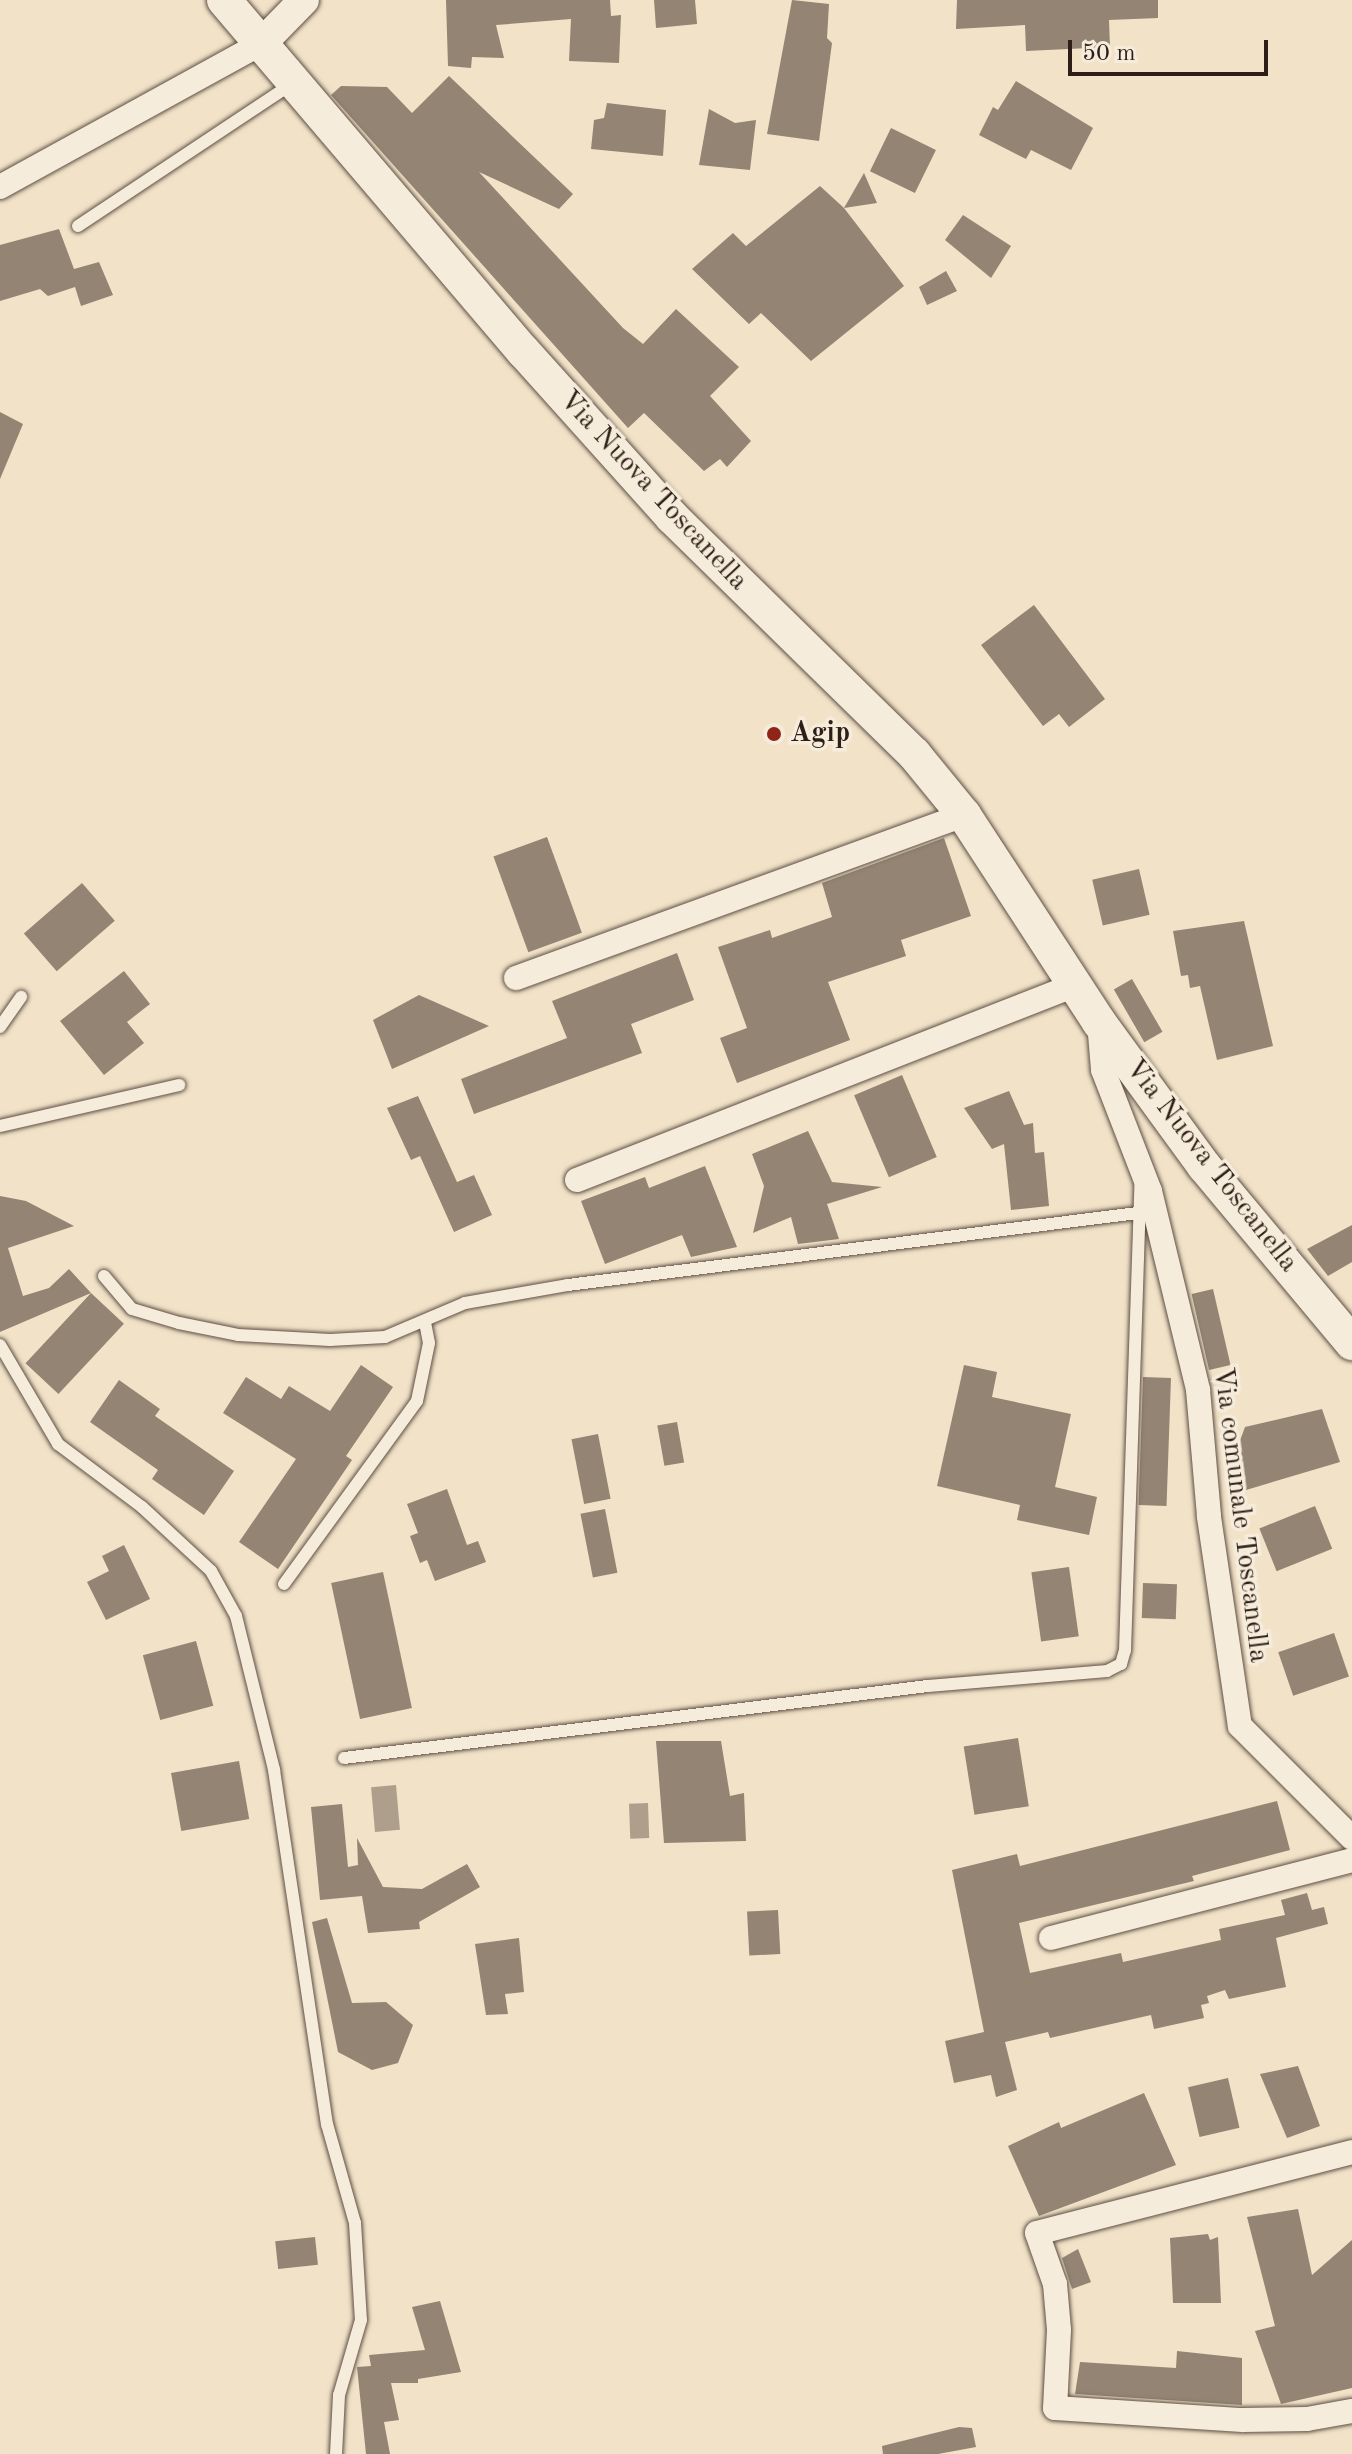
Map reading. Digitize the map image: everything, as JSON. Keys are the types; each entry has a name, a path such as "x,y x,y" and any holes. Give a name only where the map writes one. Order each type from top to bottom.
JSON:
{"main road":[{"name":"Via Nuova Toscanella","path":"224,0 524,352 672,517 914,754 964,815 1099,1022 1204,1166 1352,1343"}],"street":[{"path":"0,187 262,43 304,0"},
{"path":"516,978 964,815"},
{"path":"577,1180 1075,985"},
{"name":"Via comunale Toscanella","path":"1099,1022 1103,1070 1142,1169 1198,1390 1211,1532 1240,1726 1352,1838"},
{"path":"1051,1938 1352,1860"},
{"path":"1352,2152 1037,2233 1055,2284 1059,2330 1055,2408 1243,2420 1307,2419 1352,2411"}],"lane":[{"path":"78,226 295,82"},
{"path":"0,1027 21,997"},
{"path":"0,1126 179,1085"},
{"path":"344,1758 928,1686 1107,1671 1121,1664 1125,1650 1137,1213 1142,1169"},
{"path":"104,1276 132,1309 238,1335 330,1340 385,1337 425,1323 465,1303 568,1285 1137,1213"},
{"path":"284,1584 417,1401 429,1343 425,1323"},
{"path":"0,1345 58,1444 142,1507 211,1571 236,1616 274,1770 327,2124 355,2223 361,2320 339,2395 336,2454"}],"shaded area":[{"path":"396,1785 400,1830 375,1832 371,1787"},
{"path":"648,1803 649,1838 630,1839 629,1804"}],"building":[{"path":"446,0 610,0 611,16 621,15 619,63 569,61 571,19 496,25 504,58 472,57 471,68 448,66"},
{"path":"654,0 695,0 697,24 656,28"},
{"path":"792,0 829,4 827,38 832,43 819,141 767,134"},
{"path":"957,0 1158,0 1158,18 1109,20 1110,47 1026,51 1025,25 956,29"},
{"path":"449,76 573,194 559,209 479,172 623,328 643,344 676,309 739,367 710,396 751,441 727,467 720,459 704,471 644,413 628,428 331,95 341,86 387,87 412,113"},
{"path":"1016,81 1093,128 1071,170 1031,150 1026,159 979,135 993,107 998,110"},
{"path":"607,103 666,110 663,156 591,149 594,120 604,118"},
{"path":"709,109 735,123 756,120 750,170 699,165"},
{"path":"891,128 936,150 915,193 870,171"},
{"path":"864,173 877,203 844,208"},
{"path":"820,186 844,208 904,286 811,361 761,313 749,324 692,269 733,233 746,246"},
{"path":"963,215 1011,246 991,278 945,240"},
{"path":"59,229 74,269 99,262 113,295 81,306 75,287 48,296 40,289 0,301 0,245"},
{"path":"946,271 957,291 927,305 919,287"},
{"path":"0,412 23,424 0,479"},
{"path":"1034,605 1105,699 1069,727 1059,714 1043,726 981,645"},
{"path":"547,837 582,933 528,952 493,856"},
{"path":"944,838 971,916 901,940 906,956 828,982 850,1040 737,1083 720,1038 747,1028 718,947 770,930 772,938 832,917 822,883"},
{"path":"1139,869 1150,915 1103,926 1092,880"},
{"path":"82,883 115,921 57,971 24,934"},
{"path":"1244,921 1273,1046 1217,1060 1200,986 1190,988 1188,975 1181,976 1173,931"},
{"path":"677,953 694,1000 631,1024 642,1053 474,1114 461,1079 567,1038 552,1001"},
{"path":"124,971 150,1004 127,1022 144,1043 104,1075 60,1021"},
{"path":"1132,979 1162,1032 1144,1042 1114,989"},
{"path":"419,995 489,1026 392,1069 373,1020"},
{"path":"902,1075 937,1157 889,1177 854,1095"},
{"path":"1009,1091 1024,1125 1033,1123 1035,1153 1044,1152 1049,1206 1011,1210 1004,1144 992,1149 964,1108"},
{"path":"418,1096 457,1182 474,1175 492,1215 454,1232 420,1156 411,1160 387,1108"},
{"path":"808,1131 832,1182 882,1187 827,1204 839,1239 798,1244 791,1217 753,1233 764,1186 752,1154"},
{"path":"705,1166 737,1247 691,1257 682,1235 605,1264 581,1201 645,1177 649,1188"},
{"path":"0,1196 26,1201 74,1226 8,1248 23,1296 49,1288 69,1269 91,1293 0,1332"},
{"path":"1352,1225 1352,1262 1328,1276 1307,1249"},
{"path":"1213,1289 1231,1365 1209,1370 1192,1294"},
{"path":"91,1293 124,1324 58,1394 26,1363"},
{"path":"361,1365 393,1387 346,1456 352,1460 278,1569 239,1542 296,1459 223,1413 246,1377 281,1399 289,1386 330,1411"},
{"path":"964,1365 997,1372 992,1397 1071,1414 1055,1487 1097,1497 1089,1535 1017,1520 1020,1505 937,1486"},
{"path":"1143,1377 1171,1378 1167,1506 1139,1505"},
{"path":"119,1380 160,1409 155,1416 234,1471 204,1515 152,1479 158,1470 90,1422"},
{"path":"1322,1409 1340,1462 1236,1493 1231,1465 1245,1427"},
{"path":"677,1422 684,1462 664,1466 657,1425"},
{"path":"598,1434 611,1499 584,1504 571,1439"},
{"path":"447,1489 467,1545 478,1541 486,1562 435,1581 427,1560 420,1563 410,1536 418,1533 407,1504"},
{"path":"1315,1506 1332,1549 1277,1571 1259,1528"},
{"path":"605,1509 617,1573 593,1578 580,1514"},
{"path":"124,1545 150,1599 106,1620 87,1582 109,1571 102,1556"},
{"path":"1069,1567 1079,1636 1041,1642 1031,1572"},
{"path":"383,1572 412,1708 360,1719 331,1583"},
{"path":"1143,1583 1177,1584 1176,1619 1142,1618"},
{"path":"1334,1633 1349,1676 1293,1696 1278,1652"},
{"path":"196,1641 213,1706 160,1720 143,1655"},
{"path":"1018,1738 1029,1806 974,1815 964,1747"},
{"path":"656,1741 721,1741 730,1796 744,1793 746,1841 664,1843"},
{"path":"239,1761 249,1819 181,1831 171,1773"},
{"path":"1277,1801 1290,1850 1192,1876 1194,1881 1019,1923 1030,1973 1121,1953 1123,1962 1221,1940 1219,1929 1285,1915 1281,1900 1307,1893 1312,1910 1324,1907 1328,1924 1276,1938 1286,1987 1229,1999 1225,1990 1207,1996 1209,2003 1201,2005 1204,2018 1154,2029 1151,2015 1050,2038 1048,2032 1005,2042 1017,2090 996,2097 991,2075 954,2083 945,2041 984,2032 952,1870 1017,1854 1020,1866"},
{"path":"342,1804 348,1867 358,1865 357,1838 383,1887 422,1889 467,1864 480,1887 419,1922 420,1929 368,1933 362,1896 320,1900 311,1807"},
{"path":"778,1910 780,1954 749,1956 747,1912"},
{"path":"327,1918 352,2003 386,2002 413,2025 398,2063 372,2070 338,2052 312,1922"},
{"path":"519,1938 524,1992 505,1994 508,2014 486,2015 475,1944"},
{"path":"1298,2066 1320,2126 1287,2138 1260,2074"},
{"path":"1228,2078 1239,2128 1200,2137 1188,2087"},
{"path":"1144,2093 1176,2165 1039,2216 1008,2146 1059,2122 1061,2128"},
{"path":"1298,2209 1312,2275 1352,2240 1352,2388 1281,2404 1255,2331 1275,2326 1247,2217"},
{"path":"1208,2234 1210,2240 1218,2237 1221,2303 1173,2303 1170,2238"},
{"path":"315,2237 318,2265 278,2269 275,2241"},
{"path":"1078,2249 1091,2282 1072,2289 1062,2258"},
{"path":"440,2301 461,2372 418,2379 418,2383 391,2383 399,2420 384,2422 390,2454 366,2454 357,2367 371,2366 369,2355 425,2350 412,2307"},
{"path":"1177,2351 1242,2358 1242,2405 1075,2394 1080,2362 1176,2368"},
{"path":"959,2427 972,2428 976,2447 938,2454 883,2454 882,2446"}],"place":[{"name":"Agip","path":"774,734"}]}
